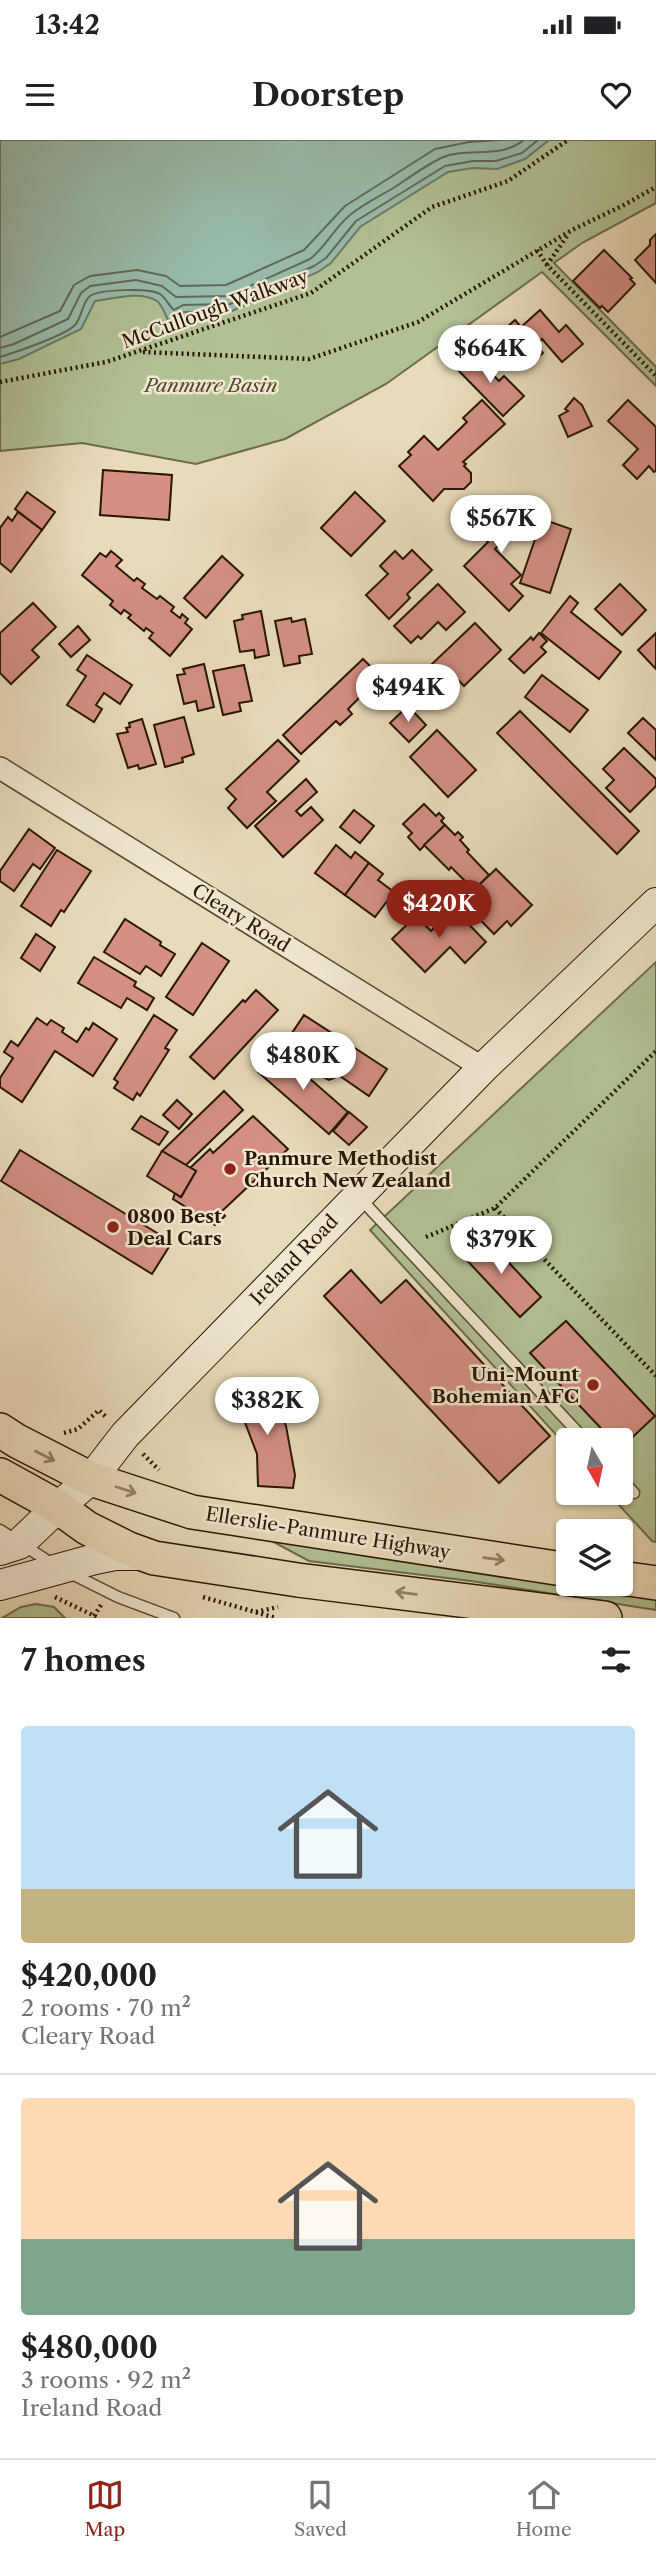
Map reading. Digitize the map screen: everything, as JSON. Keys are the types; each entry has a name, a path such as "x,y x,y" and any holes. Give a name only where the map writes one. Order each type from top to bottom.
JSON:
{"main road":[{"name":"Ellerslie-Panmure Highway","path":"0,1430 91,1479 192,1512 556,1568"},
{"path":"0,1475 58,1507 86,1528 145,1555 197,1566 298,1580 605,1618"},
{"path":"633,1580 656,1583"}],"street":[{"name":"Cleary Road","path":"0,768 483,1068"},
{"name":"Ireland Road","path":"6,1541 58,1507 91,1479 125,1435 357,1195 483,1068 656,903"},
{"path":"53,1579 76,1549 86,1528 91,1479"},
{"path":"0,1585 53,1579 115,1555 145,1555"}],"lane":[{"path":"357,1195 574,1428"},
{"path":"6,1541 53,1579 118,1597 174,1618"}],"path":[{"name":"McCullough Walkway","path":"0,382 106,362 311,293 432,207 508,181 568,140"},
{"path":"140,352 309,359 418,322 572,230 656,187"},
{"path":"547,265 572,230"},
{"path":"537,250 547,265 656,376"},
{"path":"426,1237 495,1208 656,1051"},
{"path":"495,1208 656,1376"},
{"path":"54,1433 61,1434 78,1429 99,1410 107,1418"},
{"path":"53,1579 55,1597 99,1618"}],"green space":[{"path":"0,140 656,140 656,203 582,243 554,263 656,367 656,386 542,272 386,384 285,439 196,464 82,443 0,451"},
{"path":"656,962 656,1542 652,1541 619,1505 634,1505 634,1428 556,1428 556,1435 370,1230"},
{"path":"270,1540 556,1581 556,1594 471,1581 309,1561"},
{"path":"633,1592 656,1595 656,1610 567,1596 633,1596"},
{"path":"36,1604 54,1607 65,1618 2,1618 21,1607"}],"water":[{"name":"Panmure Basin","path":"0,140 549,140 525,159 497,169 473,168 448,172 360,227 331,263 318,272 232,311 183,312 182,319 168,320 157,301 143,296 95,301 81,329 19,359 0,364"}],"building":[{"path":"656,234 656,283 635,260 650,245 650,240"},
{"path":"604,250 635,284 608,312 602,306 600,308 573,281"},
{"path":"540,310 559,332 566,325 583,344 562,362 542,339 536,345 543,353 529,366 524,360 512,370 499,355 503,352 492,340 515,320 521,327"},
{"path":"471,352 499,381 504,376 524,396 503,416 455,367"},
{"path":"574,398 582,405 592,426 568,437 559,416 568,411 565,409"},
{"path":"482,400 505,424 463,462 471,473 471,482 464,489 444,489 433,501 399,466 411,455 408,452 424,436 438,450 467,422 463,418"},
{"path":"628,400 656,427 656,471 649,466 637,479 623,465 638,449 608,421"},
{"path":"103,470 172,475 169,520 100,515"},
{"path":"27,492 55,512 42,530 15,509"},
{"path":"355,492 385,521 351,556 321,528"},
{"path":"521,496 527,503 533,497 540,504 495,549 521,575 511,584 523,596 509,611 464,566 488,542 481,535"},
{"path":"18,512 42,530 11,572 0,563 0,528 8,517 12,521"},
{"path":"542,519 571,529 550,593 520,583"},
{"path":"412,550 432,570 407,594 410,598 389,619 366,595 388,574 380,566 395,551 403,559"},
{"path":"111,551 122,560 116,566 134,581 137,578 145,584 142,588 157,599 160,596 174,607 171,611 180,618 182,614 188,619 185,623 192,629 170,656 149,638 153,633 146,628 144,631 128,618 131,615 124,610 121,614 110,605 113,601 82,575 100,553 106,557"},
{"path":"222,556 243,575 206,618 184,598"},
{"path":"438,584 465,612 446,630 438,622 421,639 418,636 411,643 394,626"},
{"path":"620,584 646,610 622,635 595,609"},
{"path":"570,596 578,603 571,612 621,652 599,679 541,633"},
{"path":"33,603 56,627 32,650 39,657 11,684 0,673 0,633"},
{"path":"261,611 269,655 255,658 254,650 240,652 234,621 243,619 242,615"},
{"path":"291,618 292,622 305,619 312,654 299,656 300,663 284,666 275,621"},
{"path":"475,623 501,650 464,686 453,675 448,680 432,664"},
{"path":"78,626 90,640 71,657 59,644"},
{"path":"539,633 547,641 541,647 546,652 524,673 509,659 531,637 533,640"},
{"path":"656,633 656,669 638,650"},
{"path":"87,655 132,685 120,704 104,693 96,705 102,709 94,722 67,705 86,676 77,670"},
{"path":"363,659 381,677 375,682 379,686 367,697 363,694 348,709 352,714 340,725 336,721 301,754 283,735"},
{"path":"204,664 214,707 198,711 196,701 184,704 177,675 185,674 183,669"},
{"path":"244,665 252,701 239,703 241,711 223,715 213,671"},
{"path":"542,675 588,710 570,732 525,697"},
{"path":"408,706 426,725 409,742 390,723"},
{"path":"520,711 639,831 617,854 497,733"},
{"path":"184,717 194,754 182,758 183,762 165,767 154,725"},
{"path":"643,718 656,730 656,760 628,733"},
{"path":"142,719 156,764 139,769 138,765 128,768 117,734 128,732 126,728 130,727 129,723"},
{"path":"437,730 476,770 448,797 410,757"},
{"path":"278,740 299,761 267,792 276,801 247,828 228,808 236,799 226,789"},
{"path":"624,748 656,779 656,786 630,812 606,788 614,780 603,769"},
{"path":"306,779 317,792 296,811 301,816 311,807 323,820 283,857 255,826"},
{"path":"424,804 436,816 439,813 444,818 441,821 445,825 420,850 408,837 412,833 403,824"},
{"path":"354,810 374,826 360,843 340,827"},
{"path":"445,825 455,835 458,832 463,837 460,840 469,850 467,852 489,875 474,890 424,845"},
{"path":"29,829 55,848 40,869 33,864 14,891 0,881 0,871"},
{"path":"336,845 351,858 355,852 369,863 345,895 315,873"},
{"path":"57,850 91,871 64,912 61,910 51,926 21,906"},
{"path":"369,863 383,874 378,880 394,892 375,917 345,895"},
{"path":"496,869 532,905 511,926 507,921 494,934 462,901"},
{"path":"453,908 486,942 465,963 450,947 425,972 392,939 416,916 431,931"},
{"path":"125,919 175,954 161,976 146,966 140,974 104,952"},
{"path":"36,934 55,947 40,971 21,958"},
{"path":"202,943 229,961 193,1015 166,997"},
{"path":"94,957 136,982 134,986 154,998 147,1010 127,998 121,1008 78,983"},
{"path":"256,990 278,1010 214,1079 190,1057 243,1000 245,1002"},
{"path":"154,1015 177,1030 165,1048 169,1050 140,1096 137,1093 133,1100 114,1088 118,1082 114,1079"},
{"path":"304,1015 387,1069 369,1096 337,1074 329,1080 319,1075 319,1063 303,1052 307,1046 290,1036"},
{"path":"37,1018 47,1025 51,1020 64,1028 62,1032 77,1042 86,1028 89,1030 93,1023 117,1039 93,1076 55,1051 22,1102 0,1087 0,1078 13,1058 4,1052 11,1041 18,1046"},
{"path":"277,1050 348,1112 329,1134 258,1072"},
{"path":"224,1091 243,1110 186,1165 162,1151"},
{"path":"177,1100 192,1114 179,1129 163,1115"},
{"path":"349,1112 367,1127 349,1145 333,1131"},
{"path":"141,1116 168,1132 159,1145 132,1129"},
{"name":"Panmure Methodist Church New Zealand","path":"253,1116 288,1149 221,1212 225,1216 215,1225 173,1199 175,1193 181,1197 196,1171 190,1168 210,1149 213,1153"},
{"path":"20,1150 172,1242 152,1274 1,1181"},
{"path":"162,1151 196,1171 181,1197 147,1176"},
{"path":"483,1235 541,1297 520,1317 462,1255"},
{"path":"351,1270 381,1303 406,1280 550,1436 499,1483 324,1296"},
{"name":"Uni-Mount Bohemian AFC","path":"566,1321 655,1416 634,1436 634,1428 601,1428 530,1353"},
{"path":"259,1379 276,1402 286,1426 295,1475 293,1488 258,1486 257,1454 244,1420 231,1405"}],"place":[{"name":"Panmure Methodist Church New Zealand","path":"230,1169"},
{"name":"0800 Best Deal Cars","path":"113,1227"},
{"name":"Uni-Mount Bohemian AFC","path":"593,1385"}]}
